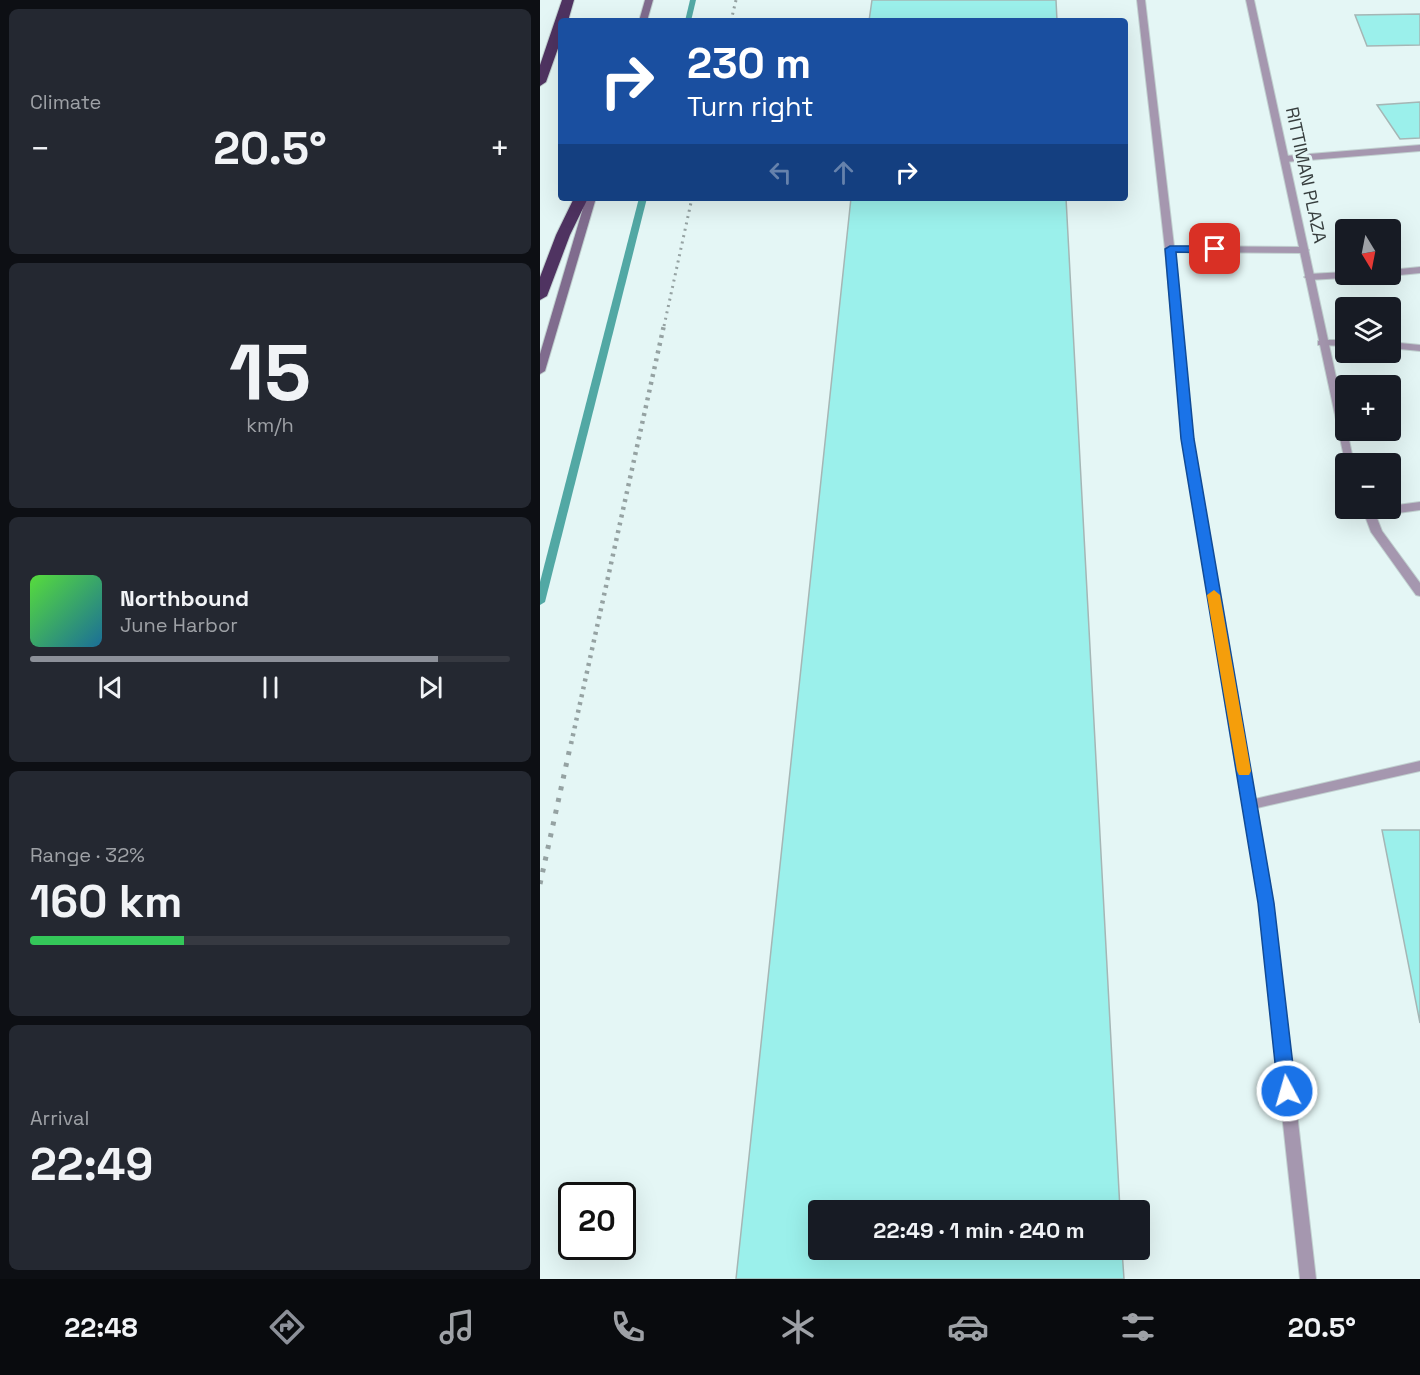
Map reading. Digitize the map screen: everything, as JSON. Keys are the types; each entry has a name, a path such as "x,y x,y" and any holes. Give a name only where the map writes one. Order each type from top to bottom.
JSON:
{"highway":[{"path":"562,18 568,0"},
{"path":"540,82 558,31"},
{"path":"540,296 563,235 580,201"}],"main road":[{"path":"644,18 649,0"},
{"path":"540,371 590,201"}],"street":[{"path":"1141,0 1170,249 1188,439 1266,903 1308,1279"},
{"name":"RITTIMAN PLAZA","path":"1250,0 1347,453"},
{"path":"1285,159 1420,148"},
{"path":"1170,249 1304,250"},
{"path":"1401,272 1420,270"},
{"path":"1309,277 1335,276"},
{"path":"1322,343 1335,344"},
{"path":"1401,346 1420,348"},
{"path":"1401,508 1420,506"},
{"path":"1371,519 1377,532 1420,592"},
{"path":"1250,805 1420,766"}],"building":[{"path":"872,0 1056,0 1057,18 869,18"},
{"path":"1420,14 1420,45 1367,46 1355,15"},
{"path":"1420,102 1420,138 1400,139 1377,105"},
{"path":"851,201 1066,201 1119,1200 808,1200 808,1260 1123,1260 1124,1279 736,1279"},
{"path":"1382,830 1420,830 1420,1023"}],"waterway":[{"path":"689,18 693,0"},
{"path":"540,602 642,201"}],"railway":[{"path":"732,18 736,0"},
{"path":"664,326 691,201"},
{"path":"571,744 664,325"},
{"path":"540,884 571,743"}],"slow traffic":[{"path":"1214,595 1244,771"}],"route":[{"path":"1215,249 1170,249 1188,439 1266,903 1287,1091"}]}
